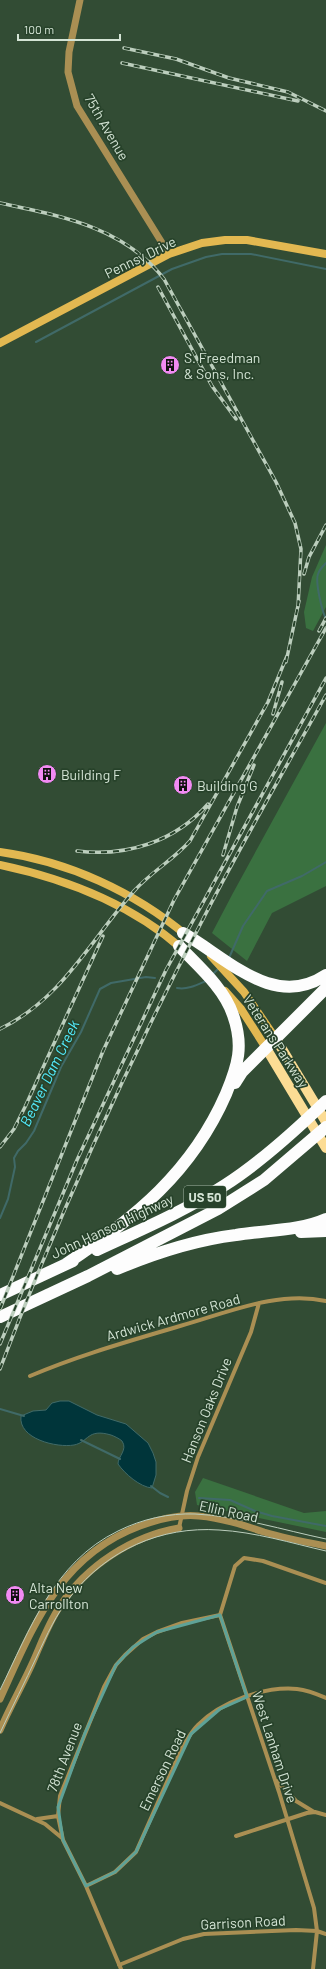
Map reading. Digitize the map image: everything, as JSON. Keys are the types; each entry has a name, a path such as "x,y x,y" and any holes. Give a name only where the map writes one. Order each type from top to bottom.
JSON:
{"highway":[{"path":"183,932 258,981 278,986 304,986 316,982 326,975"},
{"path":"178,946 231,1003 240,1050 235,1071 223,1101"},
{"path":"66,1264 134,1216 172,1180 200,1142 223,1101 242,1072 326,988"},
{"name":"John Hanson Highway","path":"0,1295 185,1208 226,1184 270,1151 326,1101"},
{"name":"US 50","path":"0,1317 88,1276 189,1226 238,1197 282,1166 326,1127"},
{"path":"88,1276 108,1273 144,1258 200,1242 248,1233 308,1225 326,1219"},
{"path":"248,1233 326,1231"}],"main road":[{"name":"Pennsy Drive","path":"0,343 169,254 202,243 231,239 266,242 326,254"},
{"name":"Veterans Parkway","path":"0,852 22,855 50,862 99,882 130,896 183,932 219,964 244,992 276,1039 326,1122"},
{"path":"0,865 44,875 94,894 151,925 178,946"},
{"name":"Veterans Parkway","path":"231,1003 266,1048 326,1148"}],"street":[{"name":"75th Avenue","path":"80,0 69,52 68,72 77,106 169,254"},
{"name":"Ardwick Ardmore Road","path":"30,1376 130,1340 259,1303 299,1297 326,1301"},
{"name":"Hanson Oaks Drive","path":"179,1528 190,1479 251,1332 259,1303"},
{"name":"Ellin Road","path":"0,1699 40,1614 57,1587 79,1563 114,1537 147,1524 182,1516 199,1516 227,1521 283,1537 326,1546"},
{"path":"0,1730 49,1626 69,1594 89,1573 134,1541 163,1530 179,1528"},
{"path":"220,1615 229,1580 238,1561 249,1558 263,1561 326,1583"},
{"name":"West Lanham Drive","path":"220,1615 288,1820 314,1908 317,1931 313,1969"},
{"name":"78th Avenue","path":"120,1967 86,1886 63,1840 58,1816 60,1796 104,1687 116,1665 133,1648 157,1632 220,1615"},
{"name":"Emerson Road","path":"86,1886 115,1872 136,1852 164,1787 191,1734 198,1724 220,1709 247,1697 283,1689 306,1691 326,1698"},
{"path":"275,1780 296,1801 315,1812 326,1815"},
{"path":"0,1803 37,1819 52,1829 63,1840"},
{"path":"236,1836 315,1812"},
{"path":"37,1819 58,1816"},
{"name":"Garrison Road","path":"120,1967 183,1939 204,1934 317,1931 326,1934"}],"highlighted area":[{"path":"220,1615 247,1697 220,1709 191,1734 136,1852 115,1872 86,1886 63,1840 58,1807 85,1733 116,1665 133,1647 157,1632"}],"green space":[{"path":"326,545 326,607 313,631 306,628 304,612 312,577"},
{"path":"326,723 326,886 272,913 247,961 212,933"},
{"path":"203,1478 304,1513 326,1511 326,1532 197,1505 195,1492"}],"water":[{"path":"69,1401 97,1415 126,1424 148,1443 156,1462 156,1475 152,1488 147,1487 133,1479 118,1464 124,1444 121,1440 114,1436 97,1433 89,1436 79,1443 67,1446 40,1440 26,1431 22,1424 21,1416 33,1411 46,1410 52,1403"}],"waterway":[{"path":"36,342 172,269 206,257 222,254 251,254 326,269"},
{"name":"Beaver Dam Creek","path":"326,563 319,571 317,578 319,596 326,619"},
{"name":"Beaver Dam Creek","path":"229,958 243,926 267,891 302,876 326,862"},
{"name":"Beaver Dam Creek","path":"212,975 219,968"},
{"name":"Beaver Dam Creek","path":"0,1218 8,1199 15,1167 14,1158 34,1131 61,1067 81,1032 100,989 111,983 146,977 155,978"},
{"name":"Beaver Dam Creek","path":"177,988 188,988 206,981"},
{"path":"0,1409 24,1416"},
{"path":"81,1440 120,1459"},
{"path":"151,1486 168,1497"},
{"path":"199,1498 230,1500 255,1511 272,1516 326,1526"}],"tram line":[{"path":"0,1690 34,1621 46,1599 60,1579 77,1560 96,1544 118,1531 146,1520 166,1516 195,1514 244,1520 326,1539"},
{"path":"0,1733 56,1617 85,1580 118,1554 137,1544 156,1537 176,1532 197,1530 219,1530 246,1533 326,1551"}],"railway":[{"path":"124,48 176,59 229,78 288,92 326,111"},
{"path":"122,63 298,101"},
{"path":"0,203 46,213 90,226 130,247 148,261 164,279 276,482 295,523 301,549 298,607"},
{"path":"158,287 212,386 236,419"},
{"path":"304,574 309,557 326,525"},
{"path":"286,662 299,601"},
{"path":"319,631 326,618"},
{"path":"0,1309 103,1051 174,900 326,628"},
{"path":"0,1029 22,1016 41,1002 74,968 134,891 190,841 268,702 287,656"},
{"path":"0,1344 77,1160 166,970 326,678"},
{"path":"273,714 282,682"},
{"path":"0,1369 69,1199 146,1032 216,894 326,695"},
{"path":"223,855 237,807 254,765"},
{"path":"77,851 114,852 148,844 165,837 180,828 195,817 208,804"},
{"path":"0,1147 14,1129 25,1107 103,936"}],"place":[{"name":"S. Freedman & Sons, Inc.","path":"170,365"},
{"name":"Building F","path":"47,774"},
{"name":"Building G","path":"183,785"},
{"name":"Alta New Carrollton","path":"15,1595"}]}
